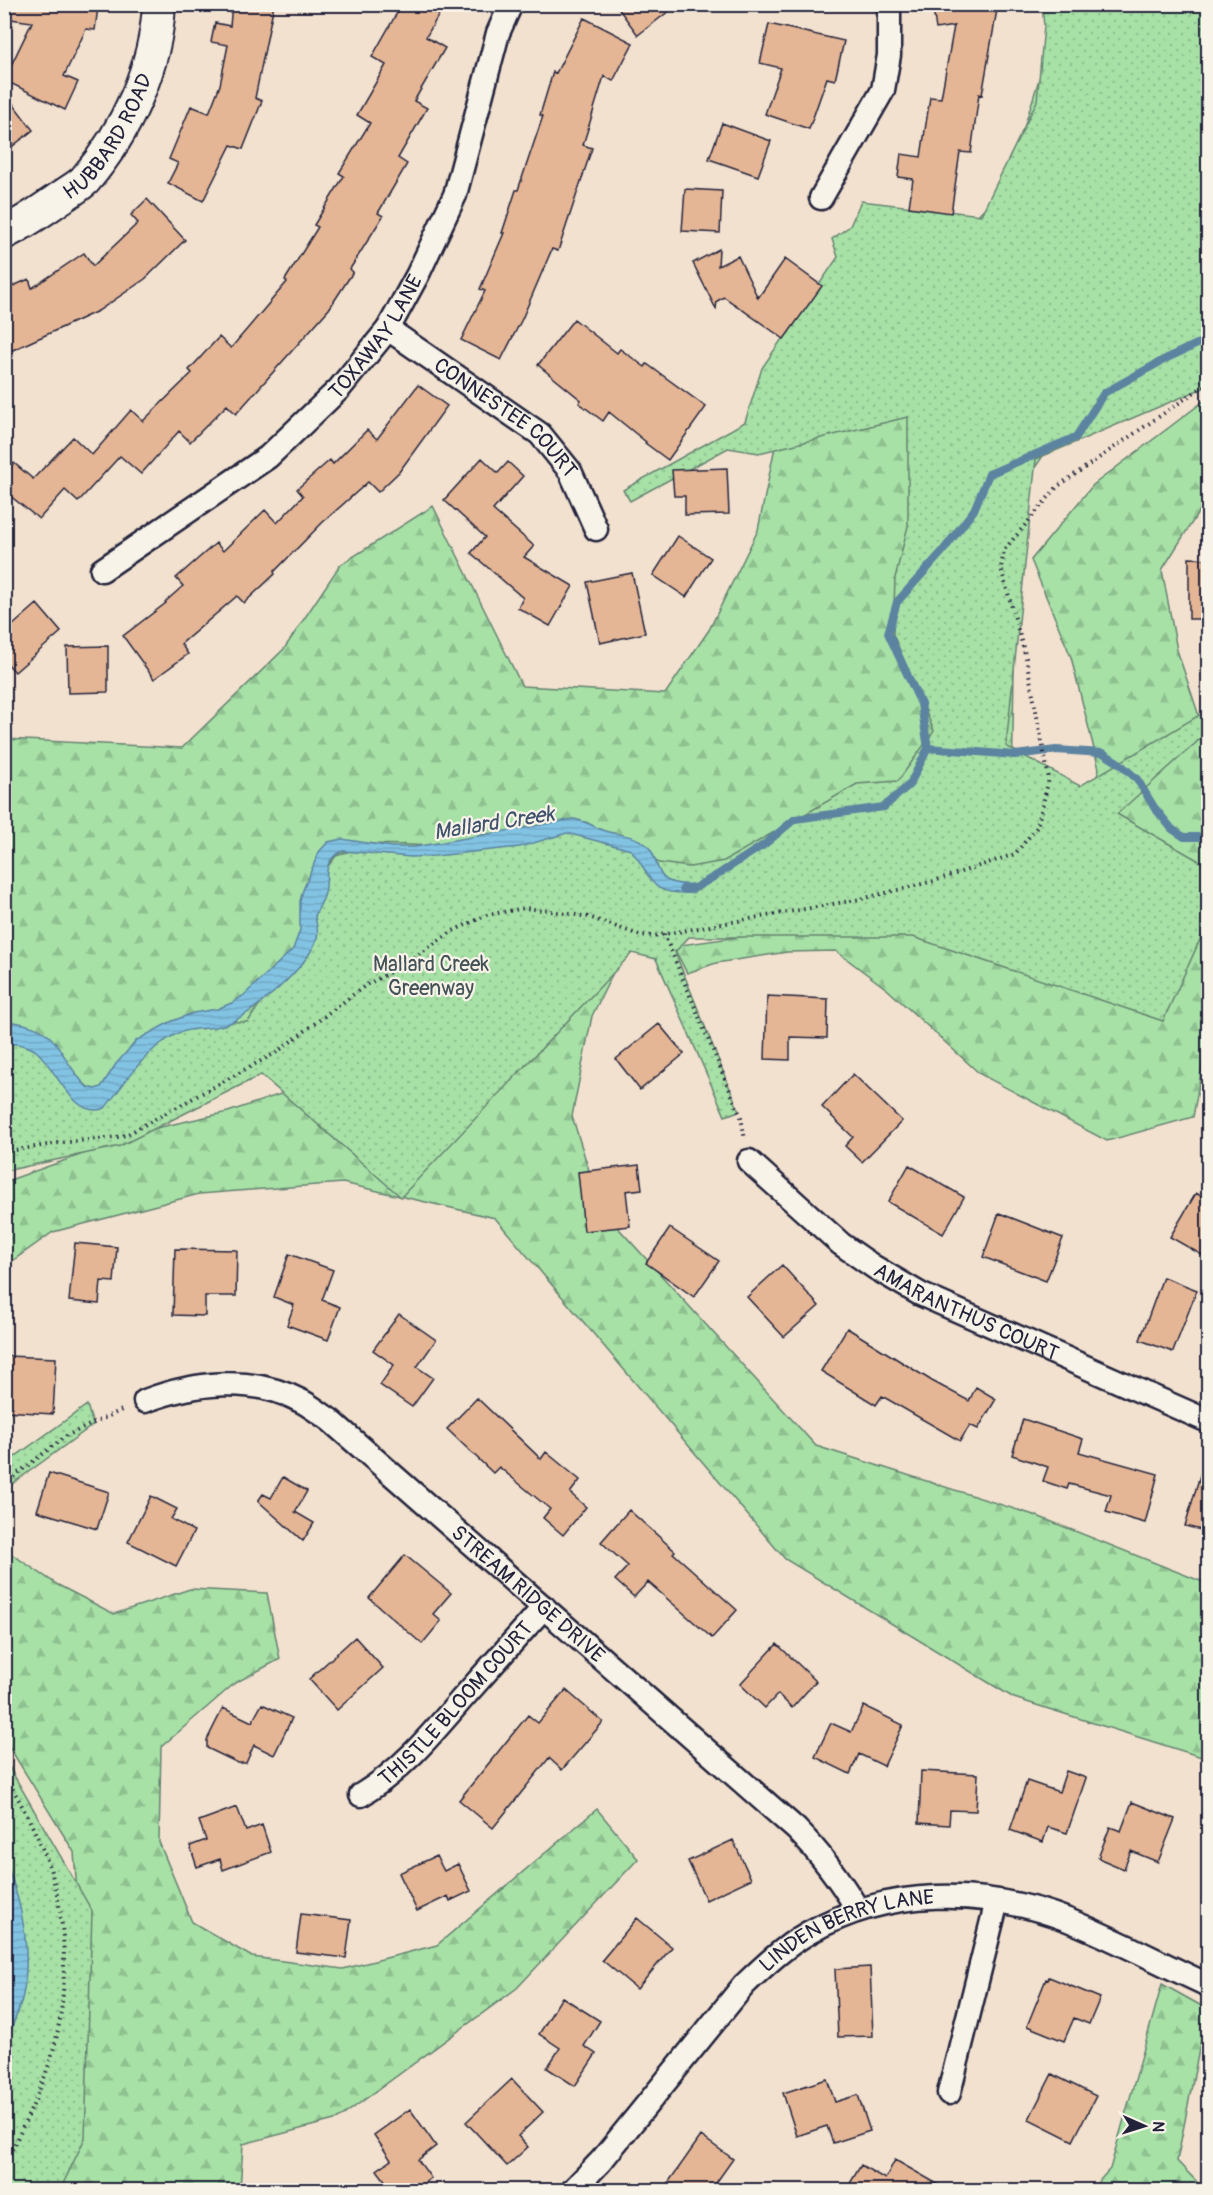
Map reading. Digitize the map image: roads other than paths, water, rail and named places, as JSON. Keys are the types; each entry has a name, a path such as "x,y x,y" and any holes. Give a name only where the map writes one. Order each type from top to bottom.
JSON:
{"main road":[{"name":"HUBBARD ROAD","path":"4,233 24,223 84,181 115,138 135,102 150,60 159,4"}],"street":[{"name":"TOXAWAY LANE","path":"102,570 268,457 339,388 388,329 418,274 455,195 498,33 511,4"},
{"path":"821,198 861,132 883,90 889,55 889,4"},
{"name":"CONNESTEE COURT","path":"388,329 540,434 570,471 596,529"},
{"name":"AMARANTHUS COURT","path":"749,1161 841,1244 920,1294 1209,1421"},
{"name":"STREAM RIDGE DRIVE","path":"145,1401 185,1388 224,1383 260,1387 302,1401 330,1420 796,1828 843,1885 858,1910"},
{"name":"THISTLE BLOOM COURT","path":"361,1795 402,1764 424,1742 544,1607"},
{"name":"LINDEN BERRY LANE","path":"573,2190 601,2161 744,1985 769,1962 806,1935 858,1910 915,1897 953,1895 997,1901 1042,1911 1068,1921 1209,1986"},
{"path":"950,2093 997,1901"}],"water":[{"path":"574,819 641,841 653,854 658,869 668,881 677,884 692,884 693,893 678,893 659,888 653,883 631,850 567,833 520,847 435,856 411,857 343,851 331,859 327,869 325,893 315,916 317,938 312,949 291,976 249,1012 235,1020 224,1025 180,1033 163,1042 139,1065 105,1108 94,1110 84,1107 74,1100 36,1051 25,1046 5,1043 5,1021 38,1029 56,1043 87,1087 95,1089 101,1087 116,1064 137,1040 170,1022 234,1002 293,949 300,930 300,901 303,890 319,852 328,842 342,839 392,847 415,847"},
{"path":"5,1860 21,1909 26,1943 26,1977 23,1995 5,2047"}],"waterway":[{"name":"Mallard Creek","path":"683,889 693,889 717,875 765,844 795,819 884,807 910,784 928,748 921,704 888,633 897,602 942,552 974,510 989,474 1076,437 1104,393 1169,357 1208,339"},
{"path":"928,748 1015,755 1056,750 1103,753 1137,779 1154,807 1172,829 1184,837 1204,837 1208,840"}],"park label":[{"name":"Mallard Creek Greenway","path":"431,976"}]}
